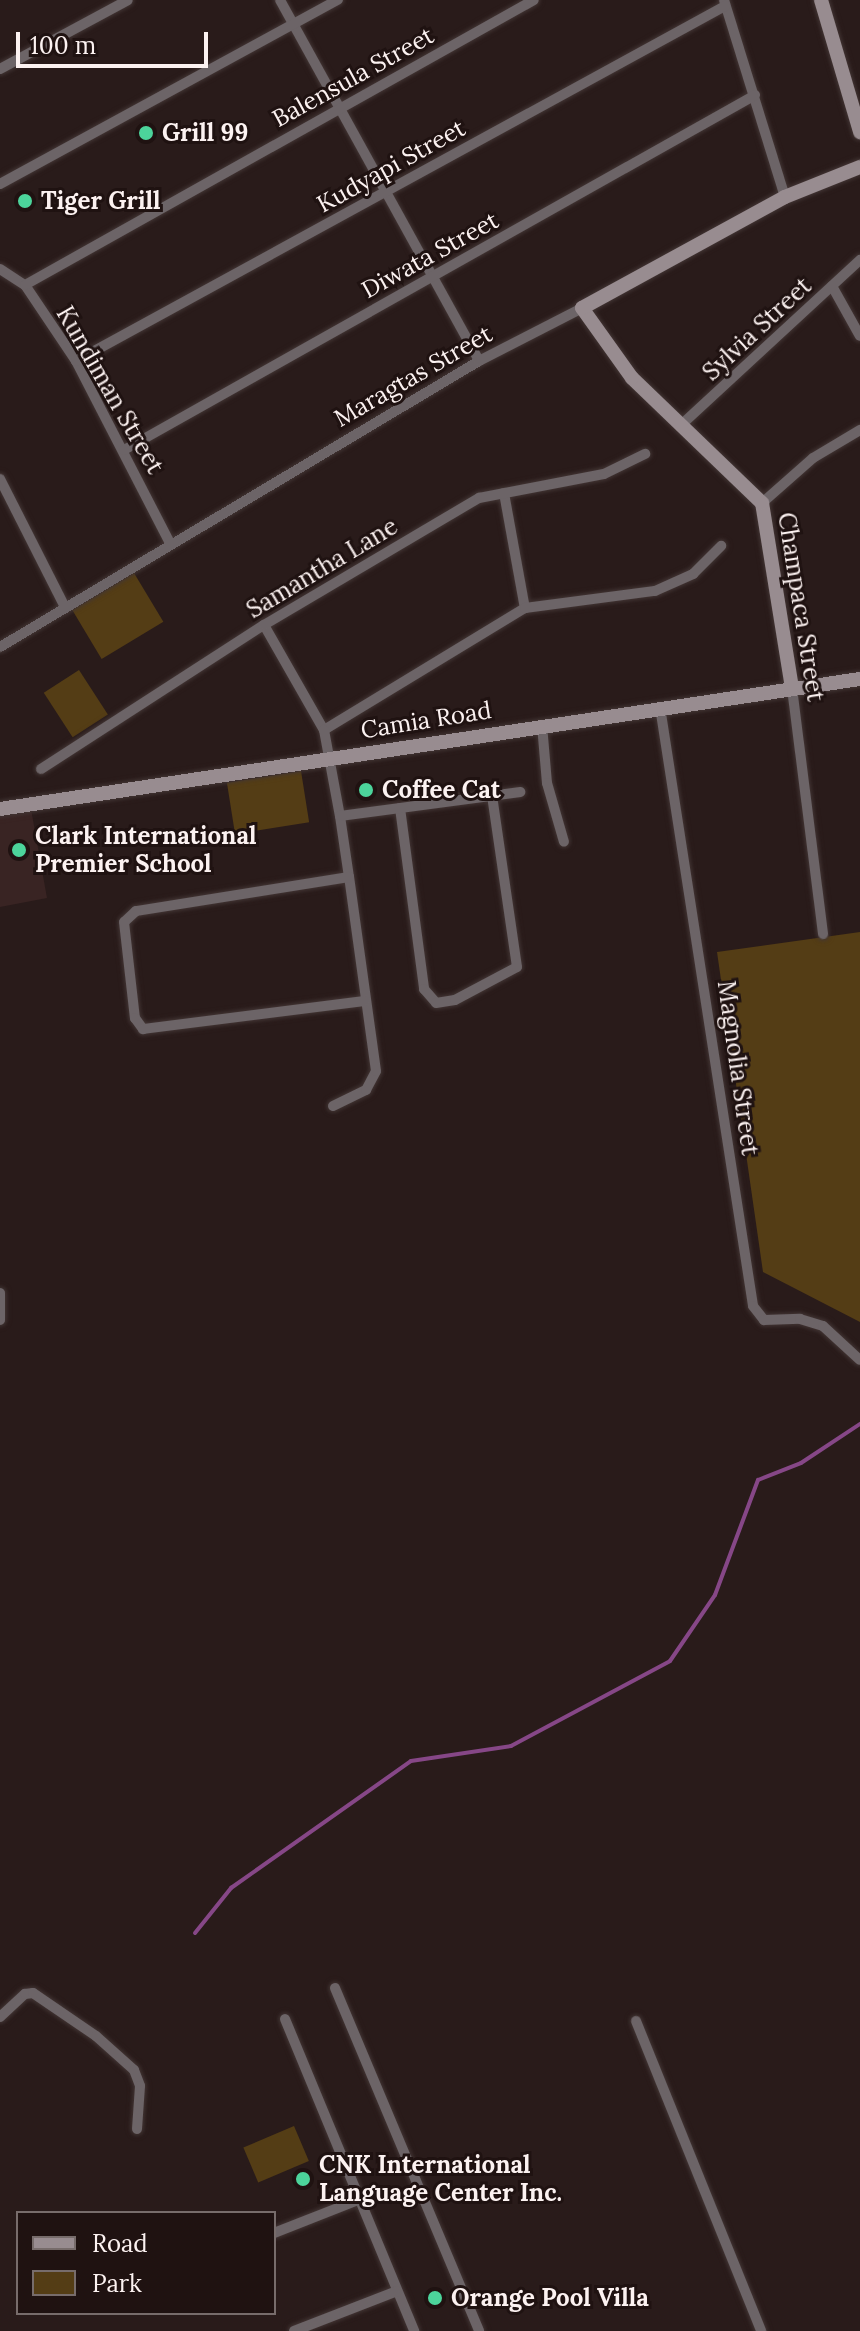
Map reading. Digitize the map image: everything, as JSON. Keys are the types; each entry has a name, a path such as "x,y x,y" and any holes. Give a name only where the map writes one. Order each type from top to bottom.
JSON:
{"street":[{"path":"0,69 128,0"},
{"path":"280,0 341,105 479,361"},
{"path":"0,184 338,0"},
{"name":"Balensula Street","path":"25,285 341,105 534,0"},
{"path":"821,0 854,94 860,132"},
{"path":"724,3 785,197"},
{"name":"Kudyapi Street","path":"76,361 724,3"},
{"name":"Diwata Street","path":"124,450 755,95"},
{"name":"Maragtas Street","path":"0,647 64,605 479,361 785,197 860,167"},
{"name":"Sylvia Street","path":"680,426 860,260"},
{"name":"Kundiman Street","path":"0,269 25,285 76,361 170,543"},
{"path":"832,286 860,336"},
{"name":"Champaca Street","path":"582,308 632,378 762,503 792,688 823,934"},
{"path":"762,503 813,458 860,430"},
{"name":"Samantha Lane","path":"41,769 264,625 479,498 604,474 645,454"},
{"path":"0,479 64,605"},
{"path":"504,493 525,608"},
{"path":"324,730 525,608 655,591 693,574 721,546"},
{"path":"264,625 324,730 333,756 375,1079 366,1090 333,1106"},
{"name":"Camia Road","path":"0,809 333,756 860,679"},
{"name":"Magnolia Street","path":"660,707 753,1306 764,1320 800,1319 823,1326 860,1360"},
{"path":"542,725 547,783 564,842"},
{"path":"340,816 520,792"},
{"path":"400,808 424,989 436,1003 455,1000 517,967 492,796"},
{"path":"349,877 130,913 124,928 135,1018 143,1029 151,1029 365,1001"},
{"path":"0,1293 2,1315"},
{"path":"335,1988 479,2331"},
{"path":"0,2017 25,1994 33,1993 96,2036 134,2070 140,2086 137,2129"},
{"path":"285,2019 414,2331"},
{"path":"636,2021 761,2331"},
{"path":"276,2232 358,2200"},
{"path":"294,2331 397,2291"}],"shaded area":[{"name":"Clark International Premier School","path":"29,798 47,898 0,907 0,803"}],"green space":[{"path":"134,573 163,622 102,659 72,610"},
{"path":"79,670 108,714 73,737 44,693"},
{"path":"301,771 309,822 235,834 227,783"},
{"path":"860,932 860,1322 763,1272 717,952"},
{"path":"294,2126 309,2161 258,2182 243,2147"}],"waterway":[{"path":"195,1933 231,1888 411,1761 511,1746 670,1661 715,1595 758,1480 801,1463 860,1424"}],"place":[{"name":"Grill 99","path":"146,133"},
{"name":"Tiger Grill","path":"25,201"},
{"name":"Coffee Cat","path":"366,790"},
{"name":"Clark International Premier School","path":"19,850"},
{"name":"CNK International Language Center Inc.","path":"303,2179"},
{"name":"Orange Pool Villa","path":"435,2298"}]}
